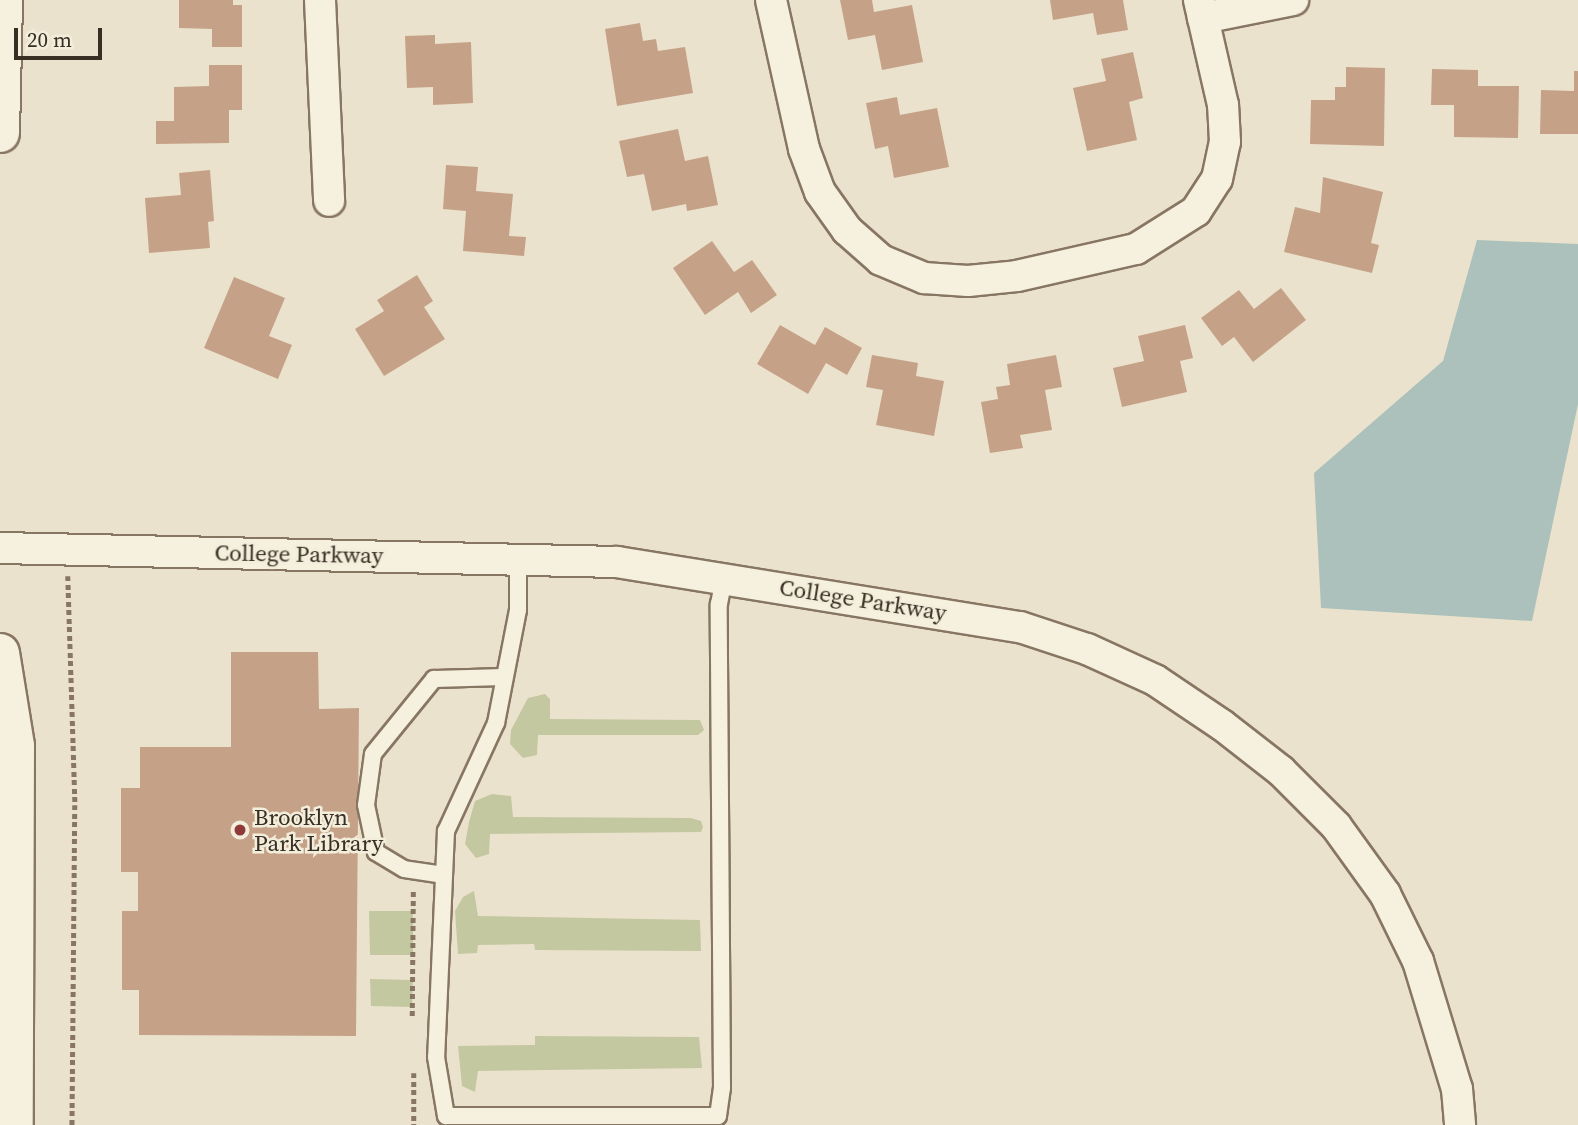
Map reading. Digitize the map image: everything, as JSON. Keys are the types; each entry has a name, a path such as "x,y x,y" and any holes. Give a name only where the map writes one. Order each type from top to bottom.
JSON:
{"main road":[{"path":"0,132 3,0"},
{"path":"0,653 15,746 14,1125"}],"street":[{"path":"320,0 329,201"},
{"path":"771,0 804,149 820,192 847,230 881,260 924,278 968,281 1017,276 1136,249 1196,211 1217,179 1225,142 1223,105 1201,9 1293,0"},
{"name":"College Parkway","path":"0,548 517,557 617,562 1020,627 1087,649 1155,680 1222,725 1281,771 1336,826 1385,894 1418,961 1440,1023 1457,1089 1460,1125"}],"lane":[{"path":"517,557 517,610 496,723 446,831 436,1057 446,1116 718,1116 722,1088 719,617 724,578"},
{"path":"444,875 404,869 376,852 366,805 373,754 434,679 504,677"}],"path":[{"path":"66,550 75,805 72,1125"}],"green space":[{"path":"545,694 550,699 550,719 700,720 704,730 698,735 538,735 537,755 523,758 510,744 511,730 528,698"},
{"path":"492,794 511,796 513,817 691,818 701,821 703,827 701,832 490,834 489,854 476,858 465,844 469,822 475,801"},
{"path":"474,891 478,916 700,920 701,951 535,950 534,944 478,945 477,953 458,954 455,911 463,897"},
{"path":"369,911 413,911 413,955 370,955"},
{"path":"370,979 413,980 412,1007 371,1006"},
{"path":"535,1036 699,1037 702,1068 478,1071 475,1092 462,1086 458,1046 535,1045"}],"water":[{"path":"1477,240 1578,244 1578,404 1532,621 1321,608 1314,473 1443,361"}],"building":[{"path":"179,0 233,0 233,5 242,5 242,47 212,47 212,29 179,28"},
{"path":"840,0 872,0 874,12 912,5 923,62 882,70 875,35 848,40"},
{"path":"1050,0 1123,0 1128,30 1097,35 1093,13 1053,20"},
{"path":"640,23 643,41 656,39 658,51 685,47 693,93 617,106 605,29"},
{"path":"435,35 435,44 471,42 473,103 433,105 433,87 407,88 405,36"},
{"path":"1133,52 1143,98 1129,102 1137,140 1087,151 1073,88 1106,81 1101,59"},
{"path":"209,65 242,65 242,110 229,110 229,143 156,144 156,121 174,121 174,87 209,86"},
{"path":"1346,67 1385,68 1384,146 1310,144 1311,100 1335,100 1335,87 1346,87"},
{"path":"1432,69 1478,70 1478,86 1519,86 1518,138 1454,137 1454,105 1431,105"},
{"path":"1574,71 1578,71 1578,134 1540,134 1541,90 1574,91"},
{"path":"897,97 900,115 937,108 949,167 894,178 888,146 875,149 866,103"},
{"path":"678,129 685,161 708,156 718,205 687,211 686,204 652,211 644,174 627,177 619,141"},
{"path":"446,165 478,167 476,191 513,194 509,236 526,237 524,256 463,251 466,211 443,209"},
{"path":"210,170 214,221 208,222 210,248 149,253 145,198 181,195 179,173"},
{"path":"1323,177 1383,192 1371,243 1379,245 1372,273 1284,252 1295,207 1320,213"},
{"path":"712,241 734,272 752,260 777,295 751,313 738,292 705,315 673,268"},
{"path":"417,275 433,301 424,307 445,339 384,376 355,329 384,311 377,300"},
{"path":"234,277 285,298 269,336 292,345 278,379 204,348"},
{"path":"1281,288 1306,320 1253,362 1234,337 1222,346 1201,318 1239,290 1254,309"},
{"path":"780,325 815,345 825,327 862,348 847,375 826,363 808,394 757,364"},
{"path":"1185,325 1193,358 1180,361 1187,392 1122,407 1113,368 1144,361 1138,336"},
{"path":"872,355 918,363 916,376 944,381 934,436 876,425 883,390 866,387"},
{"path":"1056,355 1062,387 1045,390 1052,430 1020,435 1023,448 990,453 981,402 998,399 996,387 1010,385 1007,364"},
{"name":"Brooklyn Park Library","path":"231,652 318,652 319,709 359,708 356,1036 139,1035 139,990 122,990 122,911 138,911 138,872 121,872 121,788 140,788 140,747 231,747"}],"place":[{"name":"Brooklyn Park Library","path":"240,830"}]}
